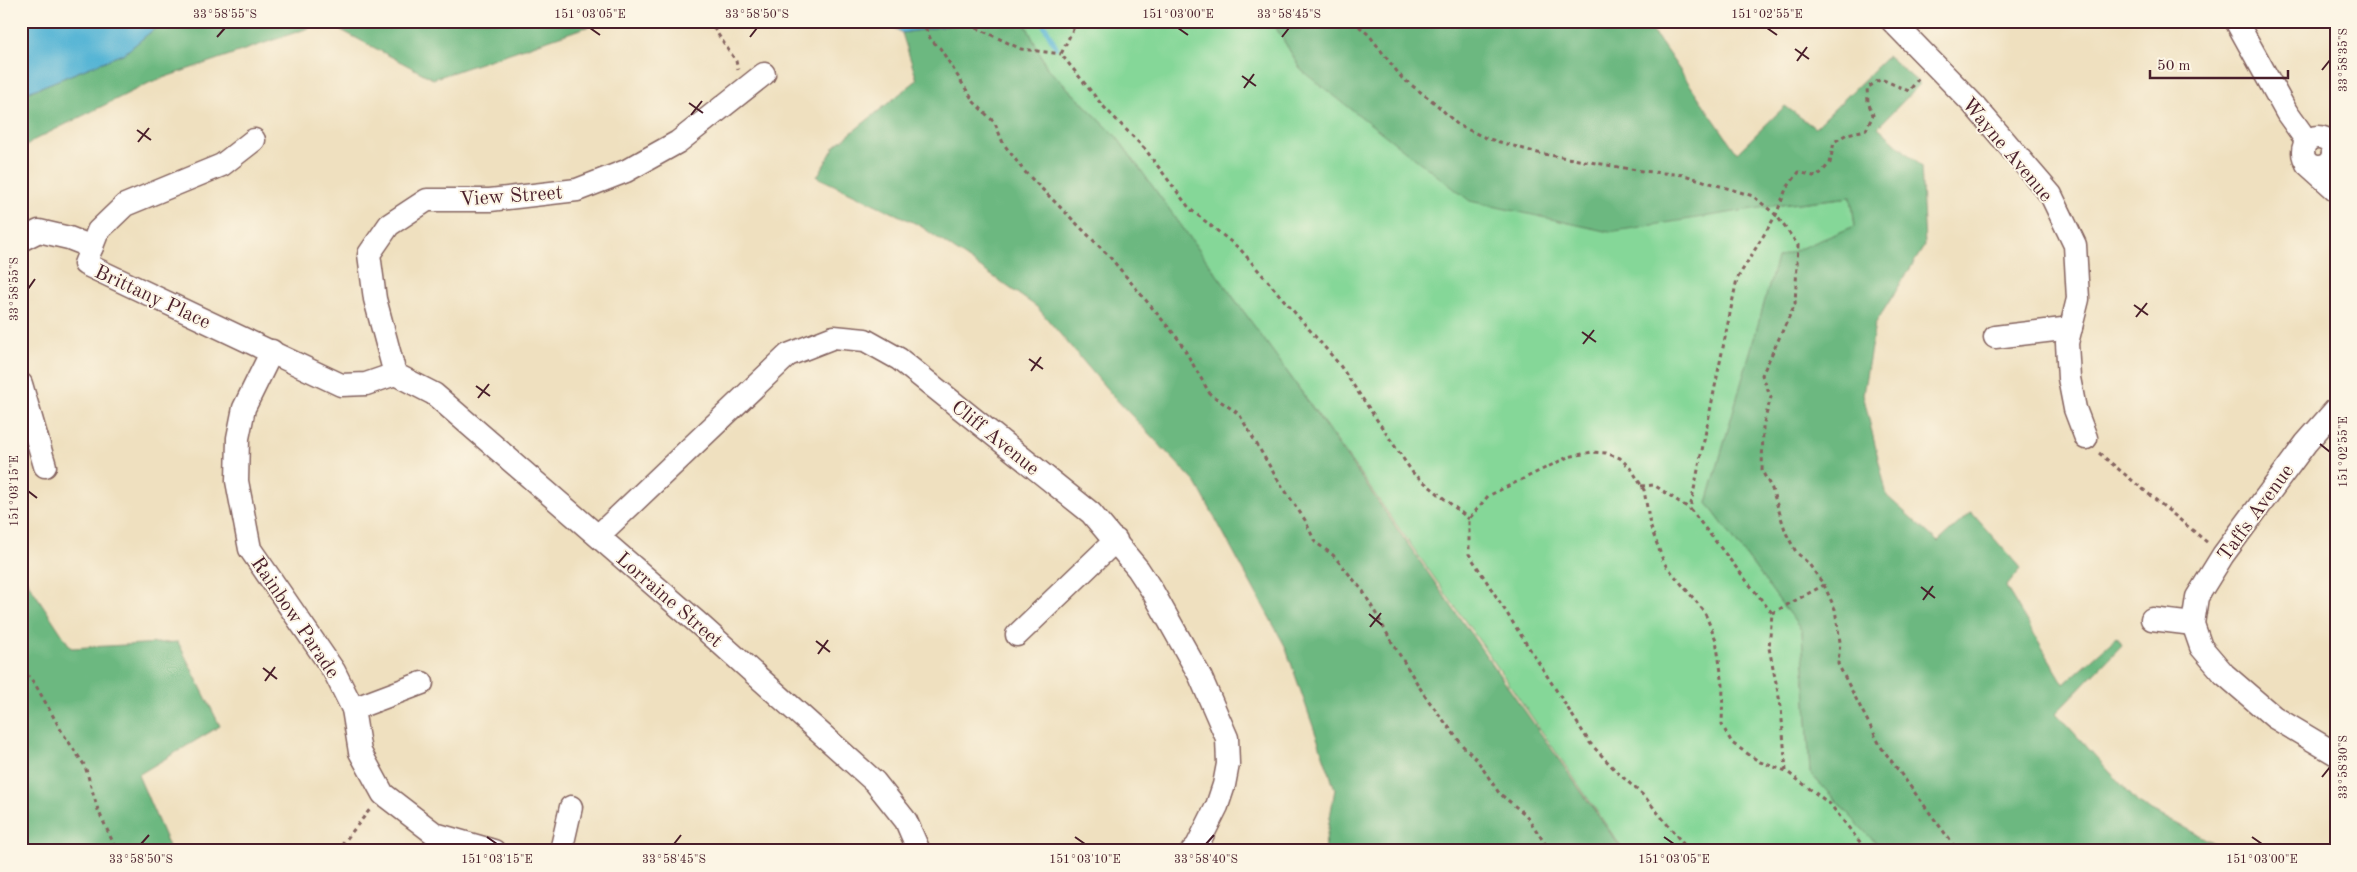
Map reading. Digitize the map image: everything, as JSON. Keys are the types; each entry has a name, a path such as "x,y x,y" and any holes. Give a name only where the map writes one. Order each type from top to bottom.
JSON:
{"street":[{"name":"Wayne Avenue","path":"1892,21 1973,104 2051,195 2075,244 2078,299 2067,343 2069,378 2075,409 2086,438"},
{"path":"2236,21 2288,113 2307,141"},
{"name":"View Street","path":"395,374 375,299 369,254 389,225 427,200 490,200 577,190 626,171 678,142 764,74"},
{"path":"2307,164 2317,168 2331,161 2333,149 2321,137 2307,141 2302,155 2307,164 2336,190"},
{"name":"Brittany Place","path":"254,140 222,165 125,205 98,231 85,264 341,385 366,384 395,374"},
{"path":"21,240 39,231 69,238 92,247"},
{"path":"1995,337 2071,328"},
{"name":"Cliff Avenue","path":"598,536 788,355 834,337 864,340 899,359 1091,513 1116,540 1138,569 1200,676 1227,738 1228,764 1224,785 1217,806 1192,851"},
{"name":"Rainbow Parade","path":"272,351 244,408 238,438 237,481 250,549 334,671 354,709 360,752 383,794 435,834 494,851"},
{"name":"Lorraine Street","path":"395,374 434,394 876,782 906,821 919,851"},
{"path":"21,384 45,466"},
{"name":"Taffs Avenue","path":"2193,624 2197,597 2222,554 2306,443 2336,409"},
{"path":"1017,635 1116,540"},
{"path":"2152,619 2193,624 2202,646 2224,674 2274,717 2336,754"},
{"path":"354,709 422,683"},
{"path":"561,851 571,807"}],"path":[{"path":"709,21 736,61 742,92"},
{"path":"922,21 931,40 940,48 974,102 995,123 1003,144 1024,171 1109,256 1179,340 1210,394 1239,414 1276,477 1305,520 1315,542 1333,555 1364,591 1393,644 1425,696 1463,746 1477,760 1499,793 1526,815 1550,851"},
{"path":"962,21 1021,49 1061,54 1102,106 1145,149 1190,209 1240,249 1339,364 1413,473 1469,519"},
{"path":"1061,54 1077,21"},
{"path":"1353,21 1369,35 1402,78 1436,102 1458,125 1479,135 1538,153 1642,171 1684,175 1753,196 1785,224 1798,245 1795,304 1762,375 1771,397 1763,426 1762,471 1772,489 1786,533 1796,552 1810,564 1824,585 1835,608 1840,642 1838,664 1881,747 1958,851"},
{"path":"1690,508 1737,280 1776,215 1786,189 1799,172 1817,178 1830,163 1834,142 1847,134 1866,130 1873,115 1868,102 1868,88 1881,79 1909,91 1919,78 1915,72"},
{"path":"2086,438 2104,459 2222,554"},
{"path":"1689,851 1645,797 1617,772 1590,743 1469,554 1469,519 1488,496 1568,457 1592,452 1606,453 1620,458 1632,470 1641,486 1650,525 1664,563 1704,611 1716,640 1723,685 1722,725 1732,743 1760,762 1786,771 1830,804 1868,851"},
{"path":"1641,486 1654,485 1690,508 1772,613 1768,648 1781,707 1786,771"},
{"path":"1772,613 1824,585"},
{"path":"21,668 35,684 62,732 85,766 98,810 116,851"},
{"path":"337,851 383,794"}],"green space":[{"path":"164,21 604,21 433,79 326,22 151,82 34,140 21,151 21,95 125,53"},
{"path":"977,21 1024,21 1047,68 1116,136 1276,356 1623,851 1324,851 1335,789 1285,646 1196,483 1113,396 1037,307 919,225 817,177 835,146 917,80 902,33"},
{"path":"1024,21 1272,21 1302,71 1772,206 1851,197 1855,226 1777,259 1707,503 1802,631 1810,773 1883,851 1624,851 1485,649 1116,136 1047,68"},
{"path":"1272,21 1640,21 1657,37 1737,153 1785,106 1815,128 1888,56 1920,84 1878,127 1921,166 1925,245 1875,324 1863,394 1887,496 1938,542 1971,512 2021,569 2006,587 2064,684 2117,637 2122,645 2056,713 2139,804 2229,851 1883,851 1810,773 1802,631 1707,503 1777,258 1855,226 1851,197 1772,206 1609,232 1470,201 1302,71"},
{"path":"21,572 71,648 178,642 220,726 138,775 171,851 21,851"}],"water":[{"path":"21,21 164,21 125,53 21,95"},
{"path":"883,21 977,21 902,33"}],"waterway":[{"path":"1042,21 1056,47"}]}
